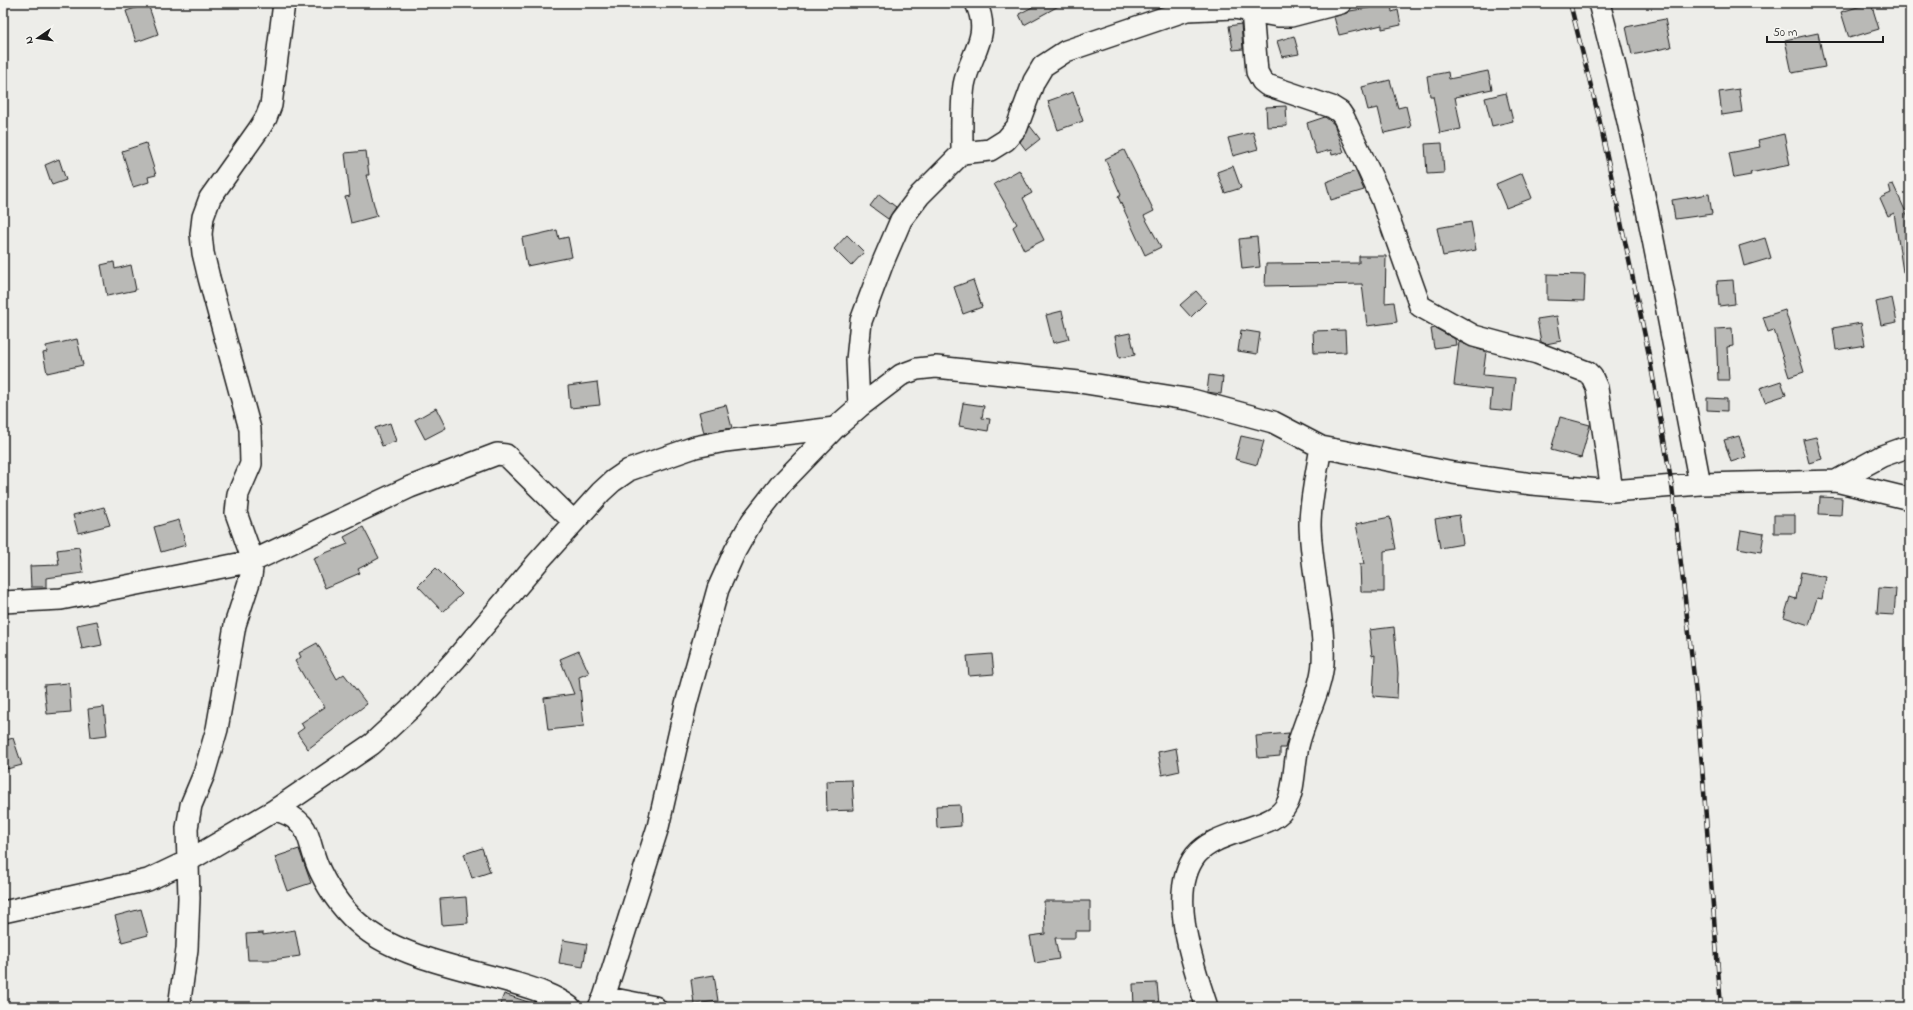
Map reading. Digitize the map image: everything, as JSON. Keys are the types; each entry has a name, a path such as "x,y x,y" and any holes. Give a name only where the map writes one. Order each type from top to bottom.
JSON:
{"street":[{"path":"179,1007 187,950 187,828 191,805 204,774 217,729 234,633 251,576 253,561 236,514 238,494 251,464 250,429 207,272 201,234 203,216 210,198 262,124 271,105 284,3"},
{"path":"962,153 964,86 970,62 982,38 982,23 976,3"},
{"path":"859,407 857,360 861,320 901,220 920,195 962,153 990,150 1006,140 1017,127 1034,81 1043,66 1066,51 1187,10 1226,8 1278,16 1291,16 1341,3"},
{"path":"1598,3 1615,66 1661,278 1700,484"},
{"path":"1252,11 1257,72 1262,81 1267,85 1332,106 1340,112 1344,118 1382,199 1420,306 1474,336 1537,353 1587,372 1592,377 1597,388 1612,491"},
{"path":"655,1007 602,1002 658,827 686,704 718,589 735,550 752,521 781,484 836,428 859,407 901,375 917,369 936,367 1080,382 1192,400 1273,422 1321,447 1453,473 1532,484 1612,491 1700,484 1836,481 1910,499"},
{"path":"3,912 148,880 188,861 275,810 372,744 414,704 574,522 613,481 628,470 647,462 694,447 725,441 836,428"},
{"path":"1836,481 1882,456 1910,446"},
{"path":"1207,1007 1188,943 1183,914 1184,886 1189,867 1196,855 1205,847 1218,839 1271,820 1282,812 1288,802 1298,742 1318,687 1323,664 1321,617 1310,523 1321,447"},
{"path":"3,602 61,599 253,561 410,487 498,454 506,455 574,522"},
{"path":"275,810 291,814 299,820 305,829 320,871 336,900 364,928 401,950 518,984 549,995 570,1007"}],"building":[{"path":"1040,3 1064,3 1024,25 1019,14"},
{"path":"1871,3 1879,29 1849,38 1841,12"},
{"path":"148,4 158,34 136,42 126,11"},
{"path":"1391,4 1392,12 1398,10 1401,25 1382,29 1382,25 1339,35 1334,17 1350,11"},
{"path":"1665,19 1671,47 1632,55 1626,27"},
{"path":"1241,24 1243,49 1233,50 1229,26"},
{"path":"1818,33 1825,67 1792,73 1785,40"},
{"path":"1294,36 1299,54 1282,57 1277,41"},
{"path":"1488,71 1492,89 1455,97 1461,129 1440,133 1433,96 1430,96 1427,76 1448,72 1449,79"},
{"path":"1390,80 1398,108 1406,106 1411,127 1384,133 1378,108 1368,110 1362,87"},
{"path":"1739,89 1742,112 1722,115 1719,92"},
{"path":"1073,92 1083,121 1058,130 1048,101"},
{"path":"1506,93 1513,121 1492,126 1485,98"},
{"path":"1286,106 1287,126 1267,127 1266,107"},
{"path":"1325,117 1334,124 1344,152 1332,155 1331,150 1316,154 1307,123"},
{"path":"1030,126 1040,139 1026,150 1020,142"},
{"path":"1253,132 1258,149 1233,156 1228,138"},
{"path":"1784,134 1790,165 1750,173 1751,175 1734,178 1729,153 1760,147 1758,140"},
{"path":"146,143 156,175 148,177 149,182 133,187 122,151"},
{"path":"1442,143 1444,173 1427,174 1425,144"},
{"path":"1124,150 1154,211 1144,216 1161,247 1145,255 1118,197 1121,195 1105,159"},
{"path":"366,151 369,175 366,175 377,216 351,223 345,197 350,196 345,153"},
{"path":"59,159 66,180 52,185 45,165"},
{"path":"1233,166 1241,188 1225,193 1217,172"},
{"path":"1019,170 1032,193 1023,198 1044,240 1024,250 1013,227 1017,224 994,184"},
{"path":"1356,171 1364,190 1331,200 1326,182"},
{"path":"1522,173 1532,198 1506,208 1496,184"},
{"path":"1893,184 1910,221 1910,271 1903,272 1894,213 1888,216 1880,198 1891,193 1889,185"},
{"path":"879,194 896,207 888,219 870,206"},
{"path":"1709,194 1712,214 1675,219 1672,200"},
{"path":"1471,222 1476,250 1443,256 1437,228"},
{"path":"557,230 559,239 568,237 572,257 527,266 522,238"},
{"path":"847,235 864,252 851,266 834,249"},
{"path":"1257,237 1260,267 1242,269 1239,239"},
{"path":"1765,238 1771,258 1744,266 1739,246"},
{"path":"1359,256 1386,256 1385,303 1394,302 1397,322 1367,326 1362,284 1265,286 1266,264 1359,263"},
{"path":"114,262 115,269 131,265 136,290 107,296 101,265"},
{"path":"1547,274 1585,275 1584,301 1547,300"},
{"path":"973,280 982,307 963,314 954,287"},
{"path":"1733,280 1735,304 1719,306 1717,281"},
{"path":"1196,291 1206,302 1191,317 1180,305"},
{"path":"1892,298 1897,322 1881,325 1876,302"},
{"path":"1785,310 1804,372 1789,377 1774,330 1768,332 1763,317"},
{"path":"1062,311 1069,339 1053,343 1046,315"},
{"path":"1557,316 1561,341 1546,344 1541,342 1537,319"},
{"path":"1861,323 1865,345 1836,350 1833,328"},
{"path":"1435,328 1455,339 1456,345 1434,348 1431,329"},
{"path":"1732,328 1733,346 1727,347 1729,380 1718,380 1716,329"},
{"path":"1241,330 1260,333 1257,354 1238,351"},
{"path":"1345,330 1346,352 1314,353 1313,331"},
{"path":"1130,333 1135,355 1119,358 1115,336"},
{"path":"77,339 83,365 47,373 43,353 47,352 46,346"},
{"path":"1459,342 1486,352 1483,375 1515,378 1512,411 1490,409 1492,390 1454,385"},
{"path":"1209,375 1223,377 1221,394 1207,392"},
{"path":"1781,381 1786,395 1765,402 1760,388"},
{"path":"597,382 600,405 570,408 568,386"},
{"path":"1707,398 1727,399 1727,411 1707,410"},
{"path":"963,403 984,406 982,418 990,419 988,431 959,426"},
{"path":"726,405 732,428 704,433 699,412"},
{"path":"436,408 446,428 425,439 415,420"},
{"path":"1560,417 1590,425 1581,458 1551,450"},
{"path":"390,423 396,441 382,446 375,428"},
{"path":"1241,436 1264,441 1257,465 1235,459"},
{"path":"1739,436 1746,457 1731,462 1724,440"},
{"path":"1816,437 1822,459 1809,463 1803,440"},
{"path":"1820,497 1842,498 1841,515 1819,514"},
{"path":"104,507 110,525 78,533 73,515"},
{"path":"1459,515 1463,544 1440,548 1435,519"},
{"path":"1774,515 1795,515 1795,533 1774,533"},
{"path":"1390,517 1396,549 1384,551 1384,592 1361,592 1360,564 1364,564 1356,524"},
{"path":"179,520 186,545 161,552 154,527"},
{"path":"363,527 379,558 358,569 360,573 325,588 313,558 348,544 344,537"},
{"path":"1741,530 1764,534 1761,552 1738,548"},
{"path":"79,547 83,573 46,578 46,587 31,587 30,566 59,565 57,550"},
{"path":"436,568 462,594 443,612 418,586"},
{"path":"1801,572 1826,577 1822,599 1817,598 1809,625 1784,617 1790,597 1796,599"},
{"path":"1879,588 1896,589 1894,615 1877,614"},
{"path":"97,621 102,645 82,649 77,625"},
{"path":"1394,627 1398,673 1397,698 1373,696 1375,655 1372,656 1369,630"},
{"path":"317,643 337,679 344,674 367,704 308,749 297,733 304,728 301,723 325,707 295,661 301,657 299,653"},
{"path":"579,651 589,673 579,677 584,726 548,730 544,698 574,694 560,659"},
{"path":"992,654 994,674 969,676 967,656"},
{"path":"69,683 71,712 47,714 44,685"},
{"path":"104,707 107,735 91,737 88,709"},
{"path":"1289,733 1285,748 1280,748 1280,756 1258,758 1256,736"},
{"path":"13,738 22,765 7,769 3,756 3,741"},
{"path":"1176,748 1180,771 1162,775 1158,752"},
{"path":"852,780 854,810 827,811 826,781"},
{"path":"960,805 961,826 937,828 936,806"},
{"path":"482,848 490,872 472,878 464,854"},
{"path":"299,849 311,883 287,891 275,857"},
{"path":"466,897 468,923 442,925 440,899"},
{"path":"1044,901 1090,901 1090,931 1075,931 1075,938 1055,938 1059,959 1035,963 1030,936 1045,934"},
{"path":"141,909 148,935 122,942 115,916"},
{"path":"295,930 300,956 273,960 248,960 246,934 263,933 263,935"},
{"path":"563,940 587,944 583,967 559,963"},
{"path":"714,975 718,1001 694,1004 691,979"},
{"path":"1157,983 1159,1005 1134,1006 1133,984"},
{"path":"504,994 537,1005 536,1007 499,1007"}],"railway":[{"path":"1570,3 1599,118 1649,355 1672,486 1697,703 1721,1007"}]}
